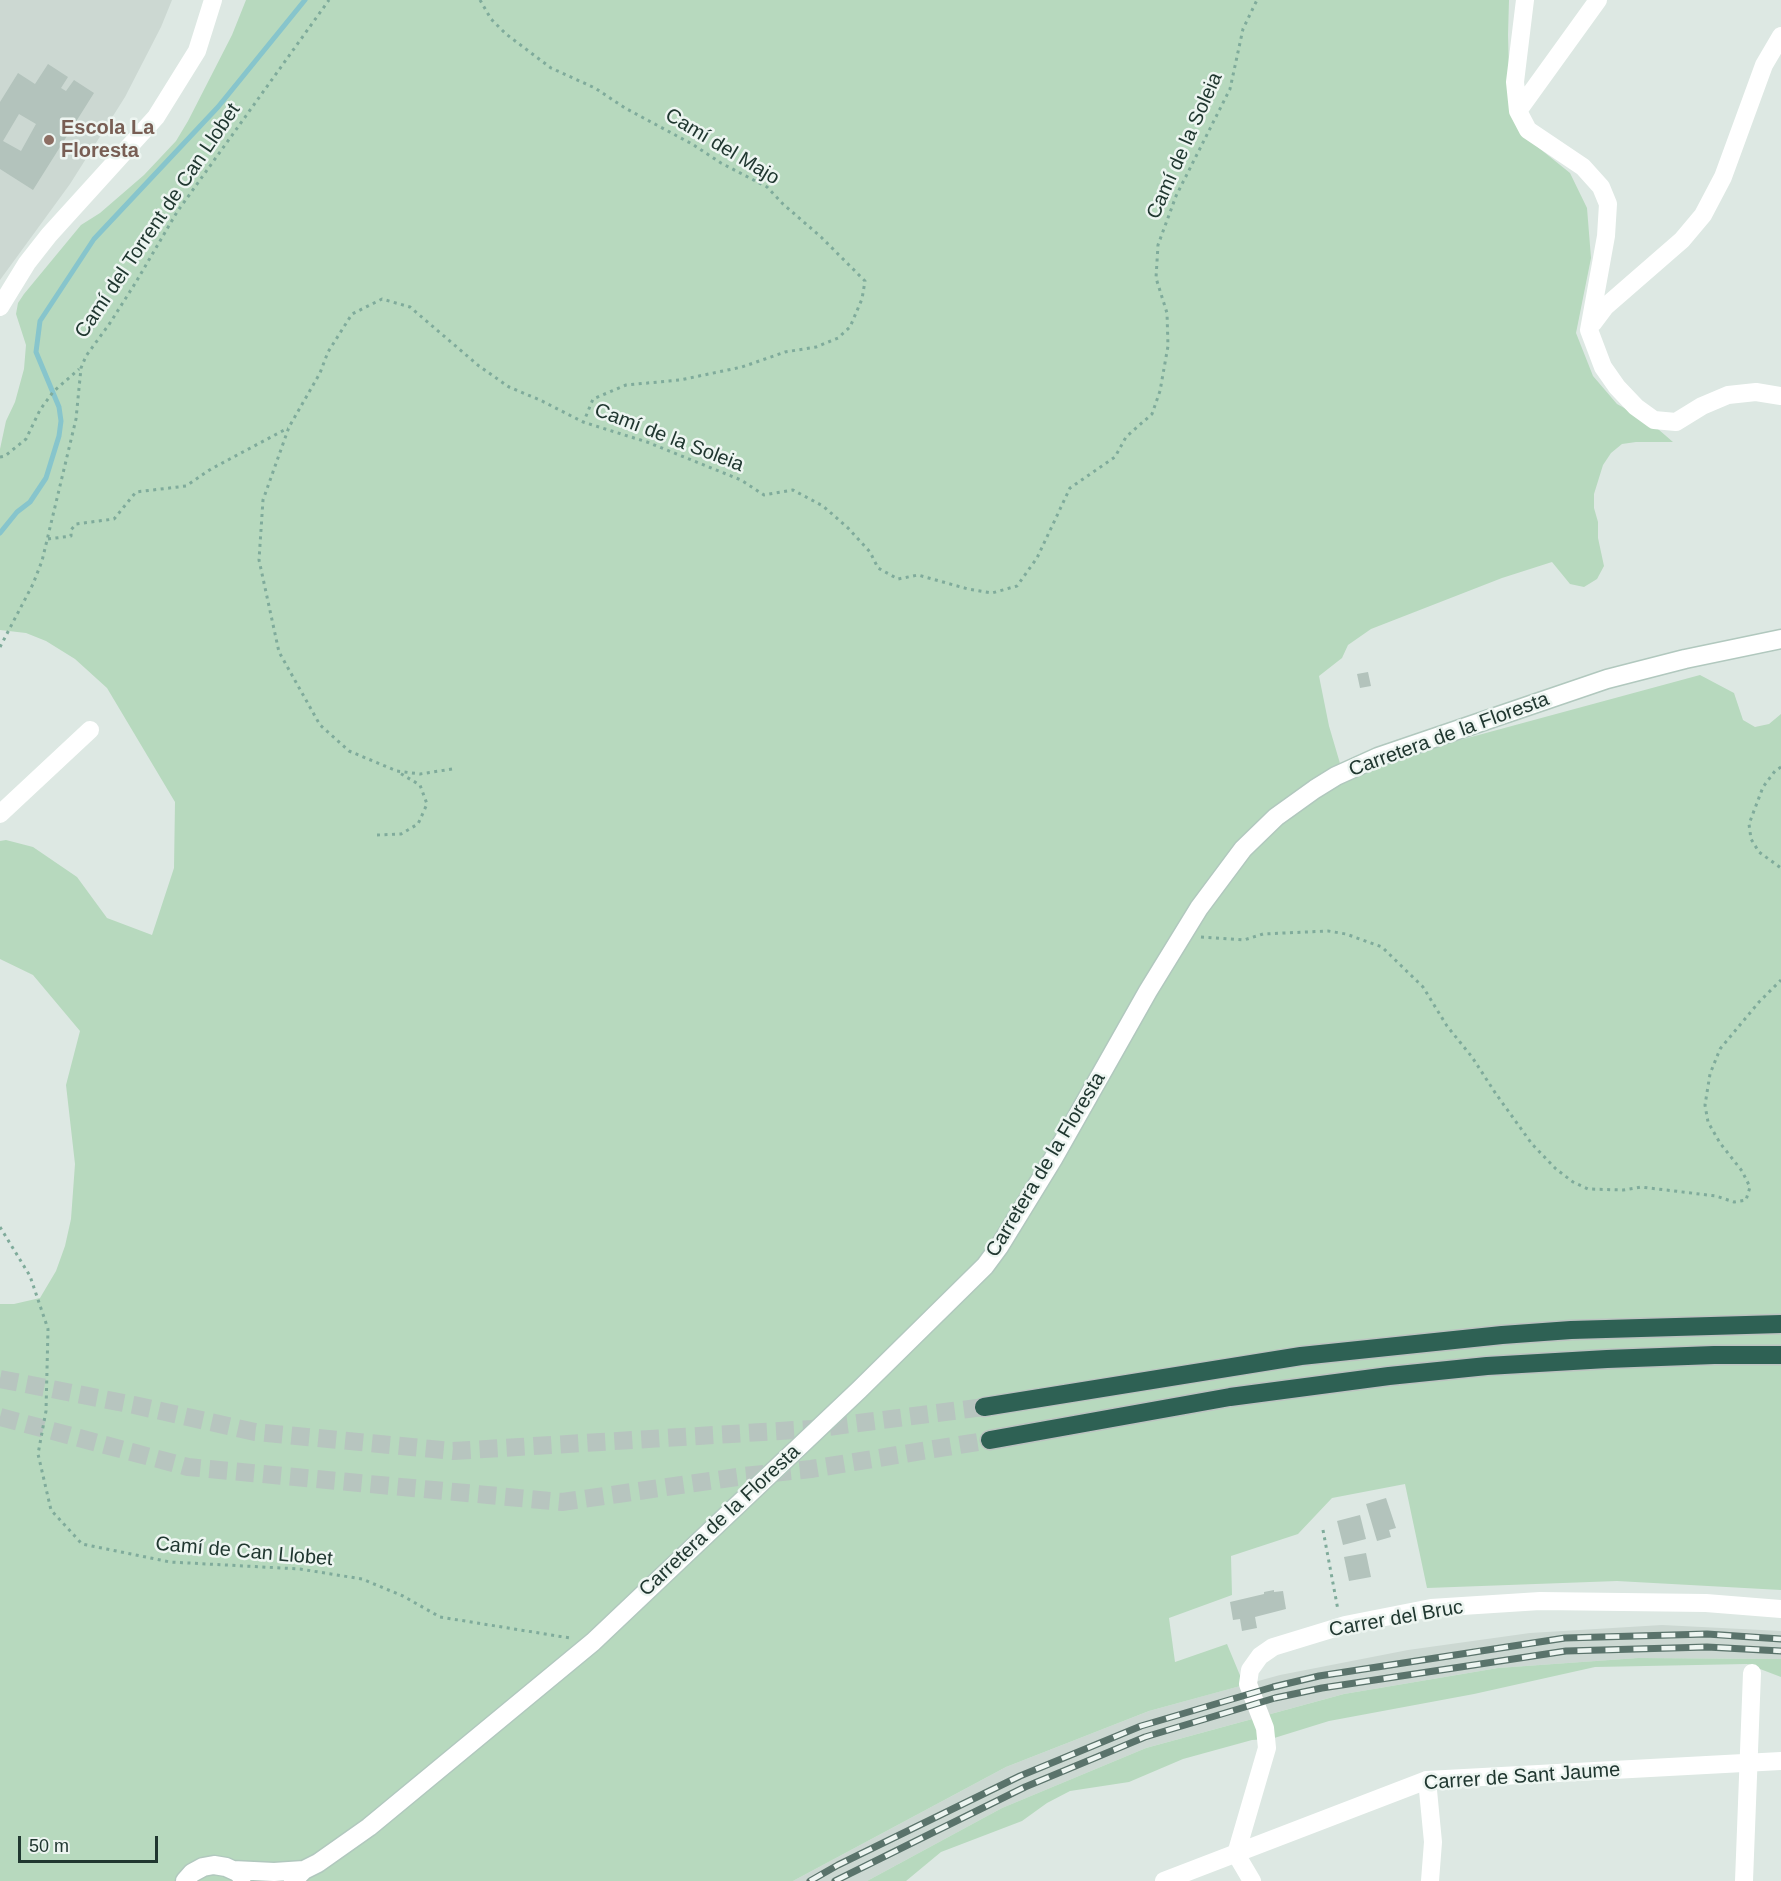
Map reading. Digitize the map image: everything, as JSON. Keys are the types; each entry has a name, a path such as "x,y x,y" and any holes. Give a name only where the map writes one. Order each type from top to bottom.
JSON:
{"highway":[{"path":"984,1407 1301,1356 1502,1335 1571,1330 1781,1324"},
{"path":"990,1440 1230,1397 1411,1374 1487,1366 1607,1359 1781,1355"}],"street":[{"path":"0,307 27,263 49,235 156,117 197,51 213,0"},
{"path":"1525,0 1515,82 1518,111 1528,130 1583,167 1601,187 1608,204 1592,339 1603,367 1617,387 1654,420 1676,422 1702,406 1728,395 1756,392 1781,396"},
{"path":"1518,111 1598,0"},
{"path":"1592,339 1605,307 1682,240 1703,214 1723,177 1764,65 1781,36"},
{"name":"Carretera de la Floresta","path":"185,1881 192,1873 203,1867 214,1865 239,1875 274,1872 298,1876 369,1827 592,1642 859,1390 985,1266 999,1247 1199,908 1243,849 1276,817 1336,776 1378,757 1607,679 1685,659 1781,639"},
{"path":"0,814 90,730"},
{"name":"Carrer del Bruc","path":"1236,1854 1267,1748 1265,1728 1248,1684 1250,1670 1260,1656 1273,1647 1341,1626 1431,1608 1540,1601 1706,1604 1781,1609"},
{"path":"1744,1881 1752,1673"},
{"name":"Carrer de Sant Jaume","path":"1164,1881 1427,1780 1781,1761"},
{"path":"1427,1780 1433,1842 1430,1881"},
{"path":"1236,1854 1252,1881"}],"path":[{"name":"Camí del Torrent de Can Llobet","path":"0,647 33,584 42,561 76,419 81,368 86,356 136,282 177,212 328,0"},
{"name":"Camí del Majo","path":"480,0 491,19 506,34 551,68 596,88 626,108 767,187 865,281 862,299 850,327 838,338 816,347 785,352 742,367 680,380 626,385 593,399 583,422"},
{"name":"Camí de la Soleia","path":"397,771 349,751 320,725 279,652 259,561 263,500 289,427 320,373 328,352 352,314 382,299 410,307 480,366 509,387 583,422 647,442 741,480 764,495 793,490 823,506 870,552 878,568 898,579 918,575 992,593 1017,586 1037,558 1070,488 1115,457 1126,437 1152,414 1160,391 1168,346 1167,313 1156,278 1158,245 1176,196 1230,88 1243,29 1257,0"},
{"path":"0,457 5,456 26,439 40,410 53,392 81,368"},
{"path":"48,539 70,536 71,530 76,525 114,519 136,492 186,486 211,469 289,427"},
{"path":"1781,767 1762,788 1749,824 1751,839 1759,852 1781,868"},
{"path":"397,771 420,774 452,769"},
{"path":"376,835 401,834 418,824 427,804 420,785 397,771"},
{"path":"1177,944 1196,937 1244,940 1263,934 1328,931 1346,934 1382,947 1423,987 1447,1026 1472,1057 1532,1144 1556,1169 1573,1182 1588,1189 1623,1190 1641,1187 1716,1196 1734,1202 1746,1200 1750,1187 1742,1171 1720,1143 1708,1122 1705,1105 1710,1074 1720,1049 1759,1002 1781,980"},
{"name":"Camí de Can Llobet","path":"0,1227 30,1276 48,1329 46,1411 38,1454 51,1510 82,1544 170,1562 300,1569 362,1579 402,1596 440,1617 592,1642"},
{"path":"1323,1530 1341,1626"}],"shaded area":[{"name":"Escola La Floresta","path":"0,0 172,0 161,27 125,97 70,184 0,280"},
{"path":"1662,1625 1781,1631 1781,1659 1638,1658 1498,1668 1344,1694 1146,1748 1002,1808 867,1881 793,1881 1006,1767 1149,1711 1280,1675 1408,1650 1530,1633"}],"green space":[{"path":"246,0 1509,0 1510,106 1517,127 1570,173 1587,208 1591,258 1576,333 1593,376 1617,404 1651,423 1673,442 1622,444 1611,453 1603,465 1594,494 1598,538 1604,566 1597,579 1584,587 1570,584 1552,562 1502,578 1371,629 1348,645 1342,658 1319,676 1329,726 1344,777 1449,743 1700,675 1734,693 1743,720 1755,727 1769,724 1781,714 1781,1590 1617,1581 1427,1588 1405,1484 1332,1498 1298,1534 1231,1556 1232,1595 1169,1618 1175,1662 1227,1644 1244,1685 1149,1711 1006,1767 793,1881 0,1881 0,1304 14,1304 40,1298 56,1271 65,1246 71,1219 75,1164 66,1085 80,1031 33,975 0,959 0,841 6,840 33,847 77,877 107,918 152,935 174,868 175,802 107,688 75,659 46,641 26,633 0,630 0,449 6,421 15,402 24,369 26,345 16,314 18,303 24,294 81,225 100,213 144,175 176,141 232,35"},
{"path":"1638,1658 1781,1659 1781,1677 1747,1664 1595,1667 1474,1694 1329,1721 1271,1739 1252,1740 1183,1759 1129,1782 1070,1791 1047,1803 1022,1821 941,1852 906,1881 867,1881 1002,1808 1146,1748 1344,1694 1498,1668"}],"building":[{"name":"Escola La Floresta","path":"48,64 68,77 61,88 66,91 74,80 94,93 33,190 0,169 0,102 18,73 35,84","holes":["19,114 36,124 21,151 3,141"]},
{"path":"1368,672 1371,686 1360,688 1357,674"},
{"path":"1386,1498 1396,1528 1389,1530 1391,1537 1377,1541 1366,1504"},
{"path":"1360,1515 1366,1539 1343,1545 1337,1521"},
{"path":"1366,1553 1371,1577 1349,1581 1344,1557"},
{"path":"1274,1590 1274,1592 1283,1591 1286,1609 1255,1617 1257,1628 1242,1631 1240,1619 1233,1620 1230,1602"}],"waterway":[{"path":"0,533 17,512 30,502 46,478 59,436 61,421 59,407 36,352 40,321 94,239 218,107 305,0"}],"tunnel":[{"path":"0,1379 134,1405 255,1432 453,1451 812,1429 984,1407"},
{"path":"0,1417 188,1467 562,1502 744,1476 811,1469 990,1440"}],"railway":[{"path":"810,1881 1020,1776 1141,1726 1273,1687 1319,1676 1565,1638 1707,1634 1781,1639"},
{"path":"835,1881 1025,1787 1145,1737 1275,1698 1322,1688 1566,1651 1707,1647 1781,1651"}],"place":[{"name":"Escola La Floresta","path":"49,140"}]}
